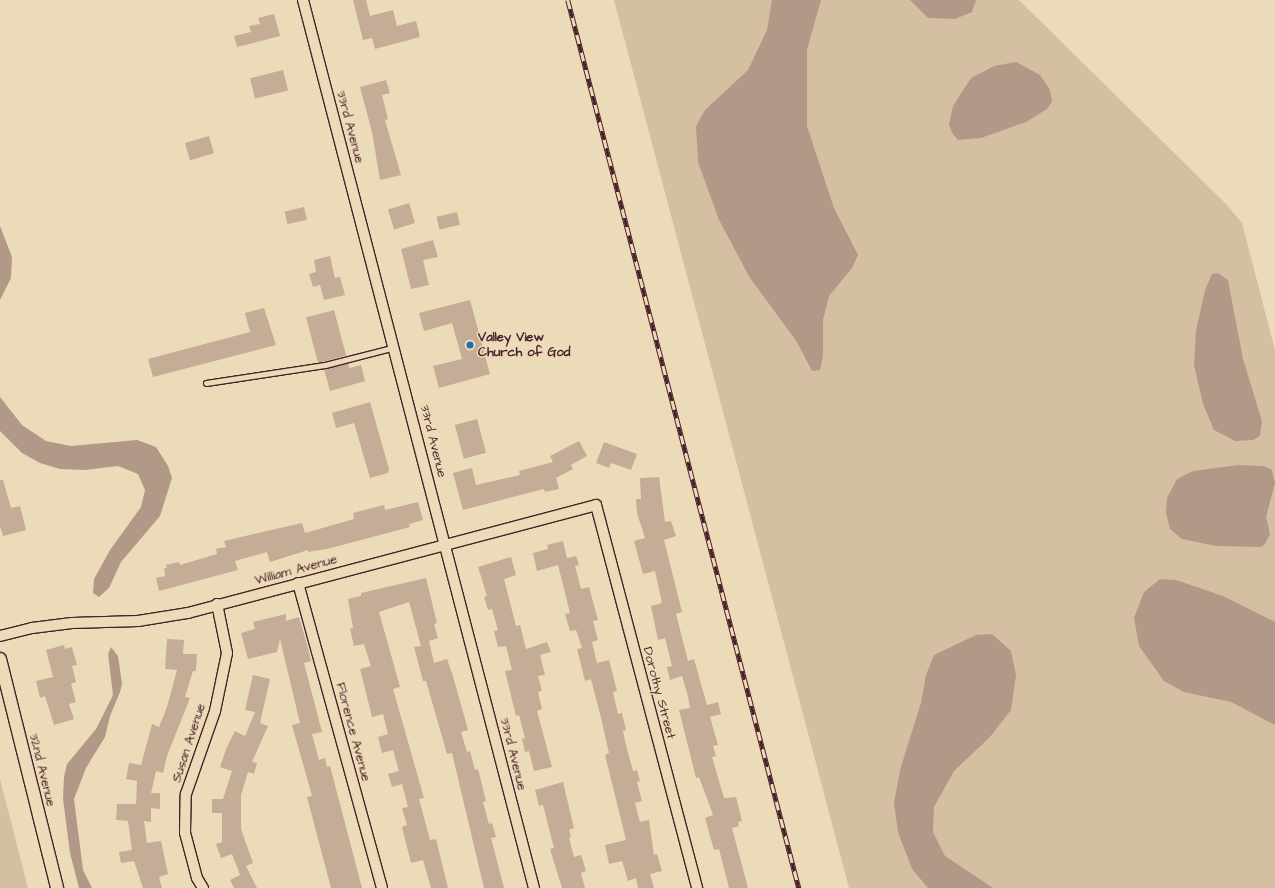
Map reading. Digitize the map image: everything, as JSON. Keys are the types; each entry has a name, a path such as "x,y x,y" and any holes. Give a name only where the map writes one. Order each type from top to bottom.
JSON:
{"street":[{"name":"33rd Avenue","path":"303,0 395,347 534,888"},
{"name":"William Avenue","path":"0,636 32,628 72,623 138,621 188,612 445,543 596,505"},
{"name":"Dorothy Street","path":"596,505 697,888"},
{"name":"Florence Avenue","path":"298,582 382,888"},
{"name":"Susan Avenue","path":"203,888 197,878 185,833 186,794 215,710 227,653 217,604"},
{"name":"32nd Avenue","path":"0,659 57,888"}],"lane":[{"path":"206,383 324,365 395,347"}],"shaded area":[{"path":"614,0 1019,0 1226,204 1242,223 1275,350 1275,888 849,888"},
{"path":"772,0 821,0 807,50 807,126 834,208 858,255 852,268 829,296 823,320 823,357 820,370 812,371 797,342 750,278 719,220 698,162 696,126 705,110 748,70 767,30"},
{"path":"910,0 976,0 972,12 955,19 928,18"},
{"path":"1016,62 1040,75 1050,90 1052,102 1047,109 1026,122 981,138 958,140 952,133 949,124 953,106 971,78 994,66"},
{"path":"0,226 12,257 11,278 0,300"},
{"path":"1218,273 1228,280 1243,359 1262,421 1260,436 1253,440 1235,441 1214,430 1203,404 1194,365 1196,331 1205,290 1212,274"},
{"path":"0,397 22,425 46,441 71,446 137,440 156,447 168,466 172,478 160,516 121,562 109,588 99,597 93,593 94,579 110,550 141,507 145,490 138,474 118,466 85,470 60,469 40,463 22,453 0,431"},
{"path":"1238,465 1264,466 1272,470 1275,483 1266,517 1270,534 1265,544 1261,547 1216,546 1182,539 1170,529 1166,513 1167,498 1177,479 1193,471"},
{"path":"1160,579 1176,580 1223,596 1275,622 1275,725 1231,702 1184,692 1164,681 1139,646 1134,618 1144,592"},
{"path":"992,634 1011,651 1016,675 1011,710 990,737 954,771 934,807 933,832 945,856 993,888 928,888 912,869 898,832 894,803 900,770 921,703 926,675 934,655 976,635"},
{"path":"111,647 118,656 122,684 110,716 105,737 86,768 74,799 83,870 92,888 79,888 70,853 63,799 64,777 67,764 96,729 113,695 108,654"},
{"path":"0,779 28,888 0,888"}],"building":[{"path":"353,0 366,0 370,16 393,10 397,26 416,21 420,37 375,49 372,38 363,40"},
{"path":"274,14 280,36 237,47 234,36 251,32 249,26 260,24 258,18"},
{"path":"283,70 288,90 255,99 250,78"},
{"path":"386,80 390,93 382,95 388,119 385,120 401,175 380,180 372,132 360,87"},
{"path":"209,136 214,153 190,160 185,143"},
{"path":"409,203 415,223 394,230 388,209"},
{"path":"304,207 307,220 287,224 285,211"},
{"path":"457,212 460,225 439,229 437,217"},
{"path":"433,240 438,257 423,260 429,285 411,289 401,249"},
{"path":"330,256 335,278 340,277 345,295 324,300 320,285 313,287 309,274 316,272 314,260"},
{"name":"Valley View Church of God","path":"470,300 490,374 439,388 433,366 462,359 452,323 424,331 419,313"},
{"path":"264,308 276,345 153,377 148,359 250,332 245,313"},
{"path":"334,310 346,355 318,363 306,318"},
{"path":"348,363 349,368 361,365 365,381 330,391 324,369"},
{"path":"370,402 389,469 388,473 370,478 354,423 336,428 332,413"},
{"path":"477,419 486,453 464,459 455,425"},
{"path":"579,441 587,456 571,465 573,469 556,478 559,489 545,492 544,489 463,510 453,473 472,468 476,485 520,475 519,471 553,462 550,456"},
{"path":"604,442 637,454 631,470 611,463 609,468 596,463"},
{"path":"659,477 665,522 671,521 676,536 664,540 682,612 676,614 688,661 694,659 707,705 718,702 721,714 710,717 718,745 713,746 716,756 712,757 724,798 736,797 742,821 738,822 739,826 732,828 748,888 729,888 719,849 714,850 705,818 713,815 699,777 696,778 679,710 690,708 688,696 682,676 670,680 667,667 672,666 665,638 658,640 651,606 662,603 655,571 643,574 634,541 645,538 637,513 636,499 641,499 640,478"},
{"path":"0,480 3,480 11,508 20,506 26,530 3,536 0,526"},
{"path":"418,502 423,520 409,524 410,527 327,549 308,552 308,550 270,562 267,552 235,561 238,570 159,591 156,578 165,576 164,568 167,568 166,565 179,562 180,565 217,554 216,549 226,547 224,541 302,523 305,533 354,519 353,513 384,505 385,510"},
{"path":"563,541 567,558 576,556 579,565 575,566 581,589 589,587 598,620 593,621 598,640 592,642 597,663 609,660 617,691 613,692 618,714 622,713 626,730 623,731 626,745 633,771 637,770 640,781 637,782 642,801 635,803 640,822 649,820 654,855 657,854 662,871 650,874 654,888 638,888 636,878 628,881 622,861 609,864 605,845 626,840 605,755 609,753 601,718 591,679 585,681 577,649 582,648 576,630 570,631 565,614 570,613 558,565 537,571 533,553 548,549 547,545"},
{"path":"511,557 516,575 504,579 516,626 520,625 526,649 547,642 551,652 540,655 545,675 538,676 542,691 538,692 542,709 537,711 552,767 534,771 529,751 525,752 522,739 525,738 519,715 516,716 505,671 512,670 506,646 498,647 494,631 498,630 492,609 488,610 484,597 487,596 478,567"},
{"path":"426,578 437,623 434,624 438,638 429,641 434,663 447,659 453,676 468,730 461,732 467,752 470,751 475,770 478,769 486,801 483,802 489,824 492,823 496,837 491,838 504,888 484,888 452,753 447,754 426,681 423,681 414,647 421,646 409,602 379,612 400,687 393,689 424,798 419,799 430,840 436,839 448,888 431,888 423,860 411,863 402,827 407,825 402,808 408,807 402,784 392,787 388,774 399,771 393,750 382,753 378,737 388,734 383,714 372,717 360,669 371,666 364,644 354,646 350,629 353,628 348,599 361,596 361,593"},
{"path":"286,614 286,621 299,617 308,648 311,661 304,663 322,732 312,734 319,760 325,758 327,767 330,766 362,888 331,888 307,797 312,796 292,725 300,723 280,639 277,652 248,659 241,633 255,629 253,622"},
{"path":"167,639 184,640 183,654 197,654 196,671 193,671 185,697 190,698 167,756 163,773 156,771 151,793 160,793 160,809 151,808 151,822 144,821 147,843 161,841 168,874 159,877 162,888 143,888 134,861 121,863 119,852 132,850 128,821 116,820 117,804 136,804 137,781 126,779 129,763 141,765 152,724 159,727 167,707 177,670 165,669"},
{"path":"64,645 65,649 72,647 77,665 72,666 76,682 71,684 76,702 69,704 74,719 54,725 45,696 40,698 36,681 53,677 46,650"},
{"path":"253,675 270,679 260,723 268,726 252,762 257,763 254,774 248,772 241,795 241,829 253,863 246,866 257,888 234,888 230,880 240,875 232,854 221,858 216,844 222,842 222,813 212,813 212,799 223,799 232,771 220,767 226,749 235,731 245,736 255,712 245,710"},
{"path":"563,782 574,828 569,830 571,837 569,838 574,857 581,855 586,871 581,873 585,888 562,888 550,849 554,848 543,805 539,806 535,790"}],"railway":[{"path":"568,0 799,888"}],"place":[{"name":"Valley View Church of God","path":"470,345"}]}
